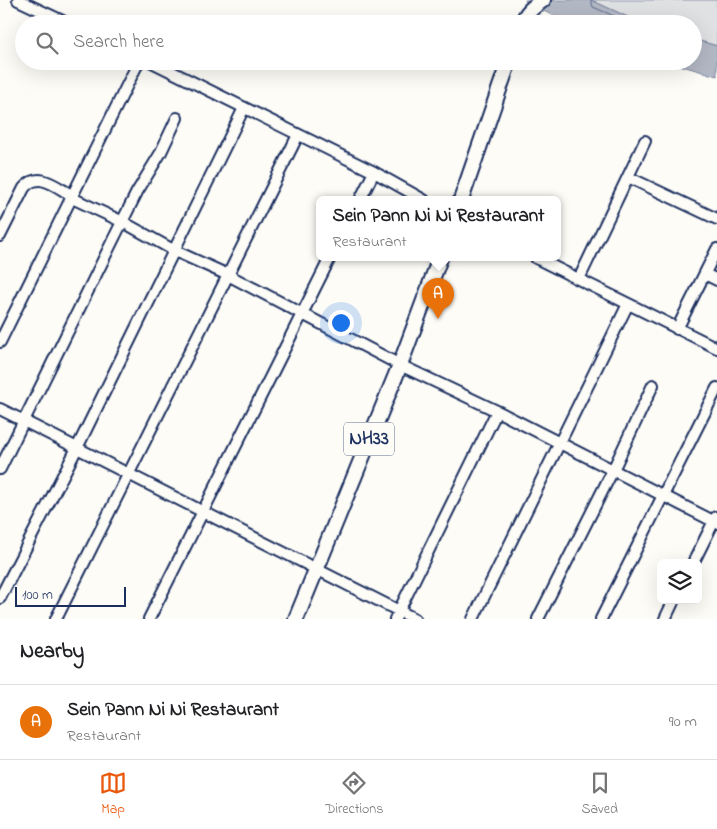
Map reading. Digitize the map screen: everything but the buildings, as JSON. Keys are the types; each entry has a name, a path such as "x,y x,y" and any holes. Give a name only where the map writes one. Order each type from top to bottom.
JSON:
{"highway":[{"path":"526,15 537,4"},
{"path":"461,196 506,70"},
{"name":"NH33","path":"296,619 400,364 439,261"}],"street":[{"path":"18,0 50,15"},
{"path":"0,342 135,70"},
{"path":"168,70 374,172 417,196"},
{"path":"0,598 78,448 176,251 244,108"},
{"path":"0,469 137,192 160,154 177,118"},
{"path":"56,619 298,135"},
{"path":"579,279 645,141"},
{"path":"362,196 374,172"},
{"path":"628,177 717,219"},
{"path":"0,236 24,188 29,182 41,179 176,251 228,275 301,314 497,411 662,496 716,520 695,559"},
{"path":"677,328 717,249"},
{"path":"150,619 328,261"},
{"path":"542,261 717,348"},
{"path":"705,274 717,280"},
{"path":"473,619 628,304"},
{"path":"538,619 613,470 653,385"},
{"path":"601,619 717,388"},
{"path":"0,408 316,569 397,615 415,619"},
{"path":"397,615 497,411"},
{"path":"665,619 672,604"}],"shaded area":[{"path":"591,0 717,0 717,46 702,42 702,15 624,15"}],"water":[{"path":"525,0 591,0 624,15 553,15 527,4"},
{"path":"702,42 717,46 717,76 696,70 702,70"}],"place":[{"name":"Sein Pann Ni Ni Restaurant","path":"438,319"}]}
